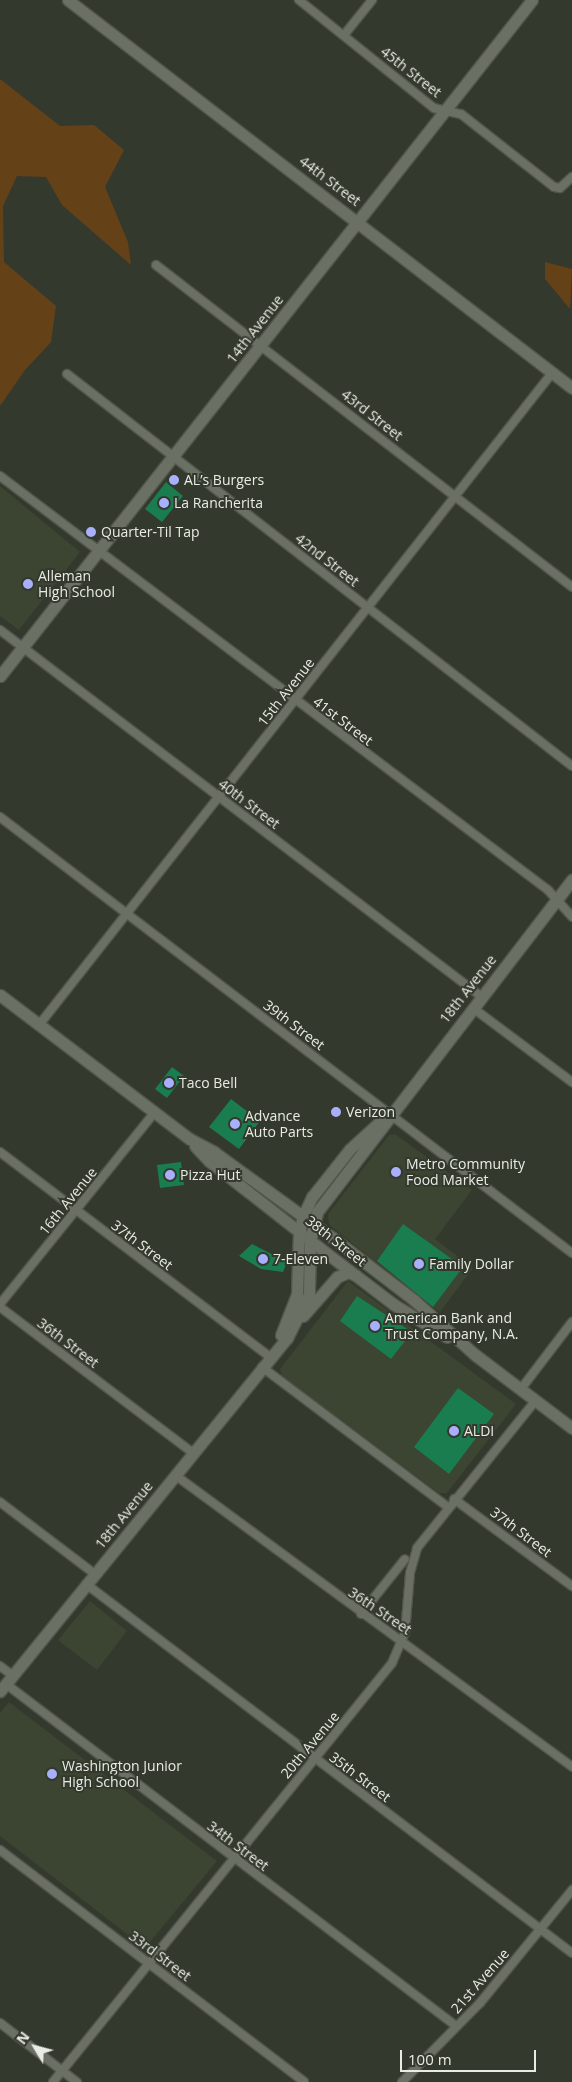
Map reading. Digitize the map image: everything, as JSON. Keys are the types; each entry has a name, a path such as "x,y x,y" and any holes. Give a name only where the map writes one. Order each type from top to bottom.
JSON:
{"street":[{"name":"44th Street","path":"68,0 572,388"},
{"name":"45th Street","path":"299,0 434,108 461,114 560,188 572,178"},
{"path":"344,35 372,0"},
{"name":"14th Avenue","path":"0,676 532,0"},
{"name":"43rd Street","path":"156,265 261,344 572,587"},
{"name":"15th Avenue","path":"39,1025 552,373"},
{"name":"42nd Street","path":"67,374 572,766"},
{"name":"41st Street","path":"0,476 97,552 556,899 572,917"},
{"name":"40th Street","path":"0,630 482,997"},
{"name":"39th Street","path":"0,817 388,1116 572,1253"},
{"name":"18th Avenue","path":"6,1683 298,1321 309,1294 310,1241 308,1220 312,1197 350,1148 372,1126 388,1116 572,880"},
{"name":"38th Street","path":"1,997 190,1139 308,1220 414,1301 474,1354"},
{"path":"472,1008 572,1082"},
{"name":"16th Avenue","path":"0,1305 155,1112"},
{"name":"38th Street","path":"190,1139 209,1161 310,1241 355,1275 474,1354 572,1428"},
{"name":"37th Street","path":"0,1152 270,1358"},
{"name":"18th Avenue","path":"270,1358 294,1308 299,1232 308,1220"},
{"path":"298,1321 337,1278 348,1272 355,1275"},
{"name":"36th Street","path":"0,1305 193,1453"},
{"path":"521,1389 572,1322"},
{"path":"262,1368 448,1507"},
{"name":"20th Avenue","path":"53,2082 392,1663 402,1641 414,1554 454,1499 536,1400"},
{"name":"36th Street","path":"175,1475 361,1614 402,1641 572,1767"},
{"name":"37th Street","path":"454,1499 572,1586"},
{"path":"0,1502 95,1574"},
{"path":"361,1614 405,1559"},
{"name":"35th Street","path":"86,1584 572,1953"},
{"name":"34th Street","path":"0,1666 6,1683 456,2026"},
{"name":"33rd Street","path":"0,1850 304,2082"},
{"name":"21st Avenue","path":"402,2082 456,2026 572,1890"},
{"path":"0,2022 77,2082"}],"shaded area":[{"path":"0,79 60,126 94,125 124,150 105,187 128,242 131,265 62,205 46,177 17,176 3,206 4,262 56,306 51,342 25,370 0,406"},
{"path":"545,262 572,269 570,309 545,279"},
{"name":"Alleman High School","path":"0,486 80,552 19,630 0,616"},
{"path":"395,1134 472,1190 435,1239 473,1268 440,1312 329,1225 328,1214 389,1135"},
{"path":"348,1281 516,1404 447,1493 439,1493 282,1376 280,1369"},
{"path":"90,1601 127,1631 97,1670 58,1640"},
{"name":"Washington Junior High School","path":"9,1702 217,1861 145,1948 0,1836 0,1713"}],"building":[{"name":"La Rancherita","path":"166,482 183,496 162,522 145,509"},
{"name":"Taco Bell","path":"172,1067 184,1076 167,1098 155,1089"},
{"name":"Advance Auto Parts","path":"231,1099 260,1121 239,1149 209,1127"},
{"name":"Pizza Hut","path":"181,1162 184,1185 160,1188 157,1165"},
{"name":"Family Dollar","path":"403,1224 463,1267 433,1307 377,1261"},
{"name":"7-Eleven","path":"252,1244 287,1262 283,1272 261,1269 239,1256"},
{"name":"American Bank and Trust Company, N.A.","path":"357,1296 412,1332 391,1359 340,1321"},
{"name":"ALDI","path":"458,1388 494,1414 449,1474 414,1447"}],"place":[{"name":"AL’s Burgers","path":"174,480"},
{"name":"La Rancherita","path":"164,503"},
{"name":"Quarter-Til Tap","path":"91,532"},
{"name":"Alleman High School","path":"28,584"},
{"name":"Taco Bell","path":"169,1083"},
{"name":"Verizon","path":"336,1112"},
{"name":"Advance Auto Parts","path":"235,1124"},
{"name":"Metro Community Food Market","path":"396,1172"},
{"name":"Pizza Hut","path":"170,1175"},
{"name":"7-Eleven","path":"263,1259"},
{"name":"Family Dollar","path":"419,1264"},
{"name":"American Bank and Trust Company, N.A.","path":"375,1326"},
{"name":"ALDI","path":"454,1431"},
{"name":"Washington Junior High School","path":"52,1774"}]}
